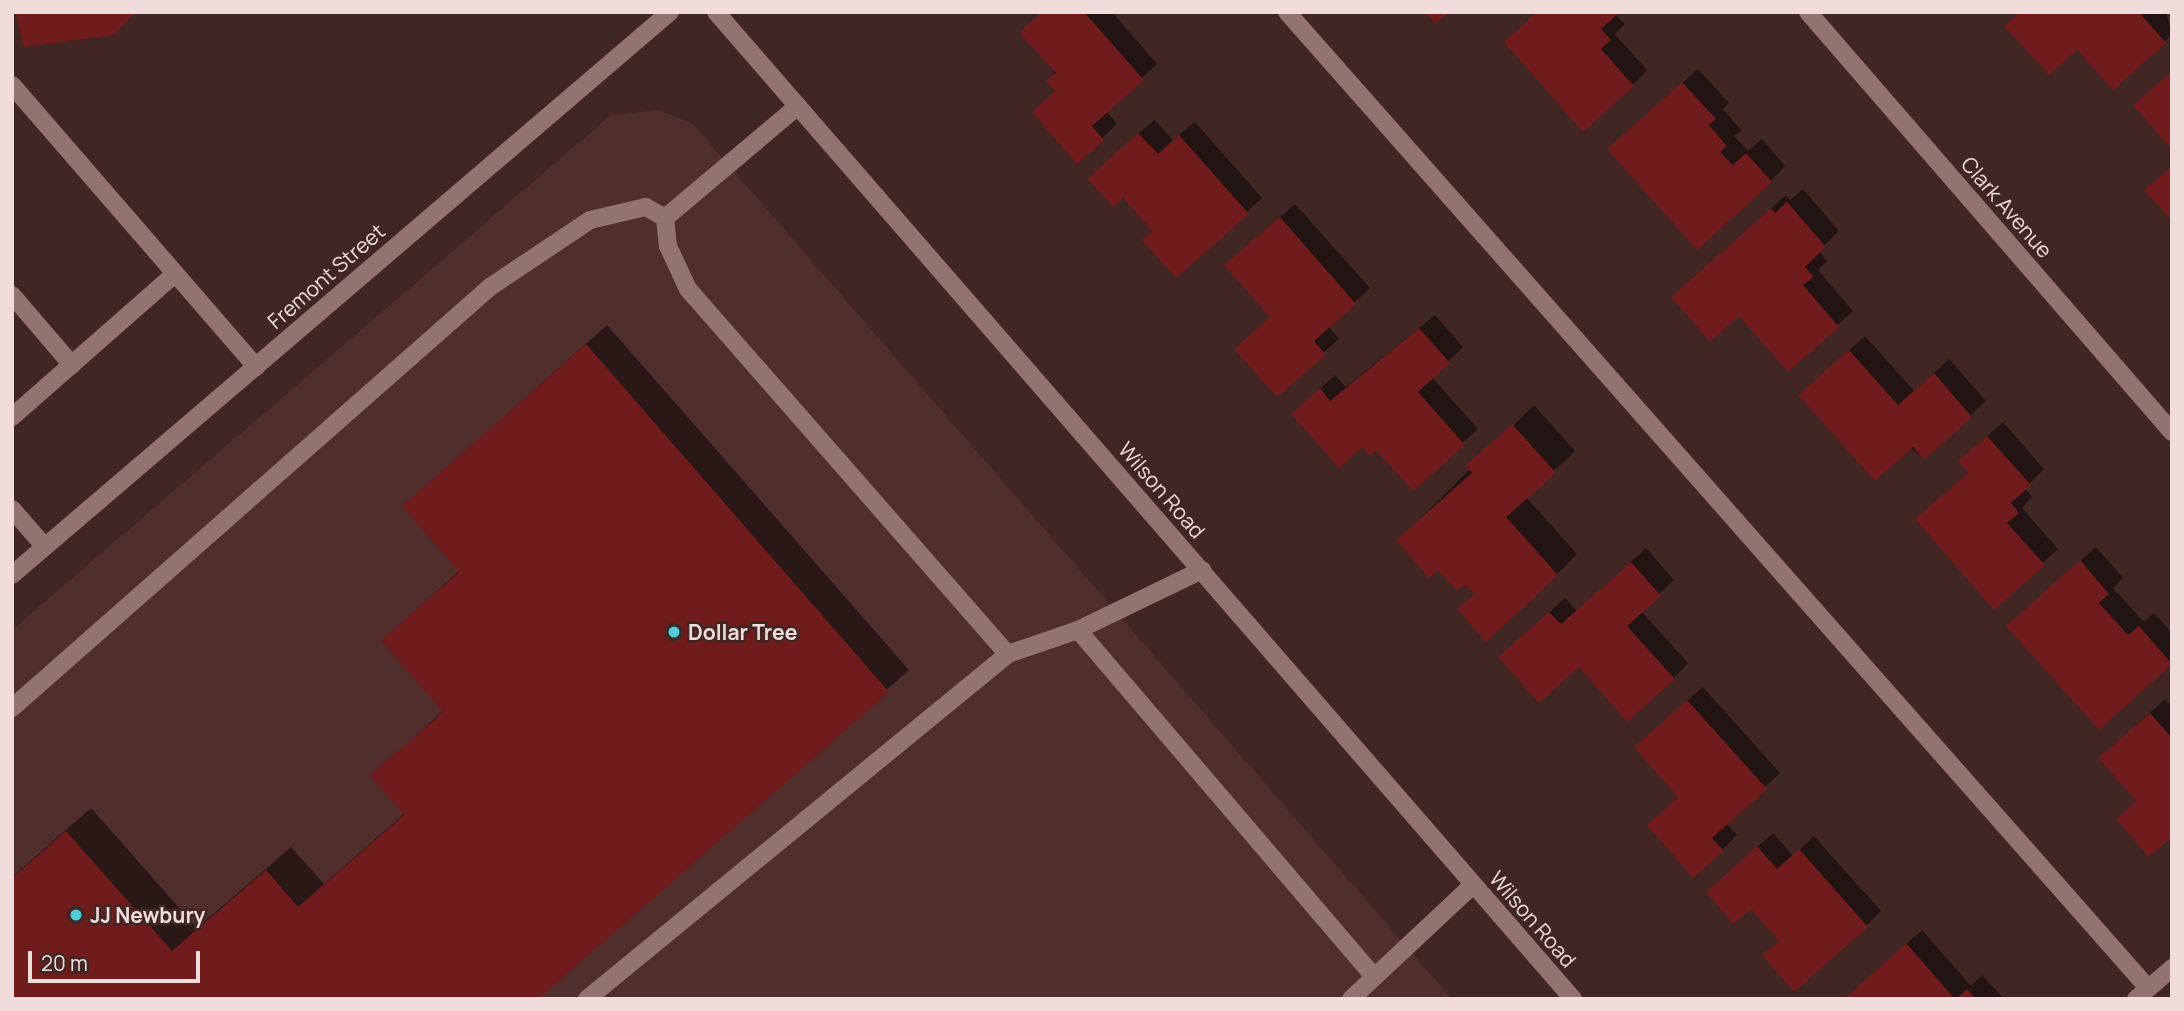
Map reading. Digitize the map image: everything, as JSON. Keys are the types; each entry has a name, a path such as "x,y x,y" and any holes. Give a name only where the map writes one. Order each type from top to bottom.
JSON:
{"street":[{"name":"Fremont Street","path":"12,575 670,12"},
{"name":"Wilson Road","path":"716,12 1573,999"},
{"path":"1287,12 2142,993 2172,968"},
{"name":"Clark Avenue","path":"1808,12 2172,432"},
{"path":"12,85 256,367"},
{"path":"665,218 797,106"},
{"path":"12,708 490,287 590,220 646,207 665,218"},
{"path":"665,218 668,246 688,289 1008,654"},
{"path":"12,417 175,274"},
{"path":"12,295 72,365"},
{"path":"12,509 45,547"},
{"path":"587,999 1008,654 1078,630 1202,570"},
{"path":"1078,630 1374,978"},
{"path":"1351,999 1474,885"}],"shaded area":[{"path":"658,110 693,124 1452,999 12,999 12,630 611,115"}],"building":[{"path":"16,12 136,12 114,35 23,47"},
{"path":"1042,12 1084,12 1144,80 1092,126 1104,140 1077,164 1032,112 1055,91 1046,81 1056,73 1019,33"},
{"path":"1425,12 1449,12 1436,24"},
{"path":"1537,12 1620,12 1601,29 1611,40 1601,49 1634,86 1583,132 1504,42"},
{"path":"2020,12 2139,12 2166,43 2113,90 2077,50 2049,75 2004,26"},
{"path":"2172,71 2172,150 2133,105"},
{"path":"1682,82 1716,119 1709,125 1727,146 1720,152 1733,165 1746,153 1772,182 1697,250 1607,149"},
{"path":"1138,133 1158,154 1179,135 1249,214 1176,278 1142,240 1152,231 1123,198 1113,207 1087,179"},
{"path":"2172,166 2172,221 2144,190"},
{"path":"1787,202 1826,247 1805,267 1814,277 1803,285 1839,327 1788,372 1739,316 1710,342 1671,297 1771,208 1775,213"},
{"path":"1280,217 1356,304 1314,341 1326,355 1277,397 1234,349 1270,317 1224,265"},
{"path":"1419,328 1450,363 1418,392 1465,445 1413,491 1376,450 1370,456 1362,447 1339,468 1291,414 1320,388 1330,401"},
{"path":"586,344 889,692 538,999 12,999 12,878 66,831 172,951 266,870 298,907 404,815 370,775 443,712 381,640 459,572 402,506"},
{"path":"1849,350 1898,405 1934,373 1972,417 1924,460 1913,447 1875,481 1798,395"},
{"path":"1512,424 1556,473 1506,517 1558,575 1486,642 1457,609 1475,594 1465,585 1457,591 1438,570 1429,578 1396,540 1472,473 1465,466"},
{"path":"1987,436 2031,485 2011,503 2019,513 2007,523 2045,565 1994,610 1915,519 1968,473 1958,461"},
{"path":"2080,560 2109,594 2099,603 2128,635 2139,626 2172,664 2099,730 2006,626"},
{"path":"1631,562 1661,596 1627,626 1675,679 1627,722 1579,667 1539,703 1498,657 1549,612 1561,624"},
{"path":"1687,700 1767,789 1712,838 1724,851 1693,878 1647,825 1678,797 1634,747"},
{"path":"2150,713 2172,738 2172,837 2149,857 2116,819 2136,801 2098,758"},
{"path":"1757,846 1777,869 1799,849 1868,927 1794,992 1762,955 1779,941 1751,909 1733,924 1706,892"},
{"path":"1906,943 1955,999 1844,999"},
{"path":"1967,989 1976,999 1956,999"}],"place":[{"name":"Dollar Tree","path":"674,632"},
{"name":"JJ Newbury","path":"76,915"}]}
